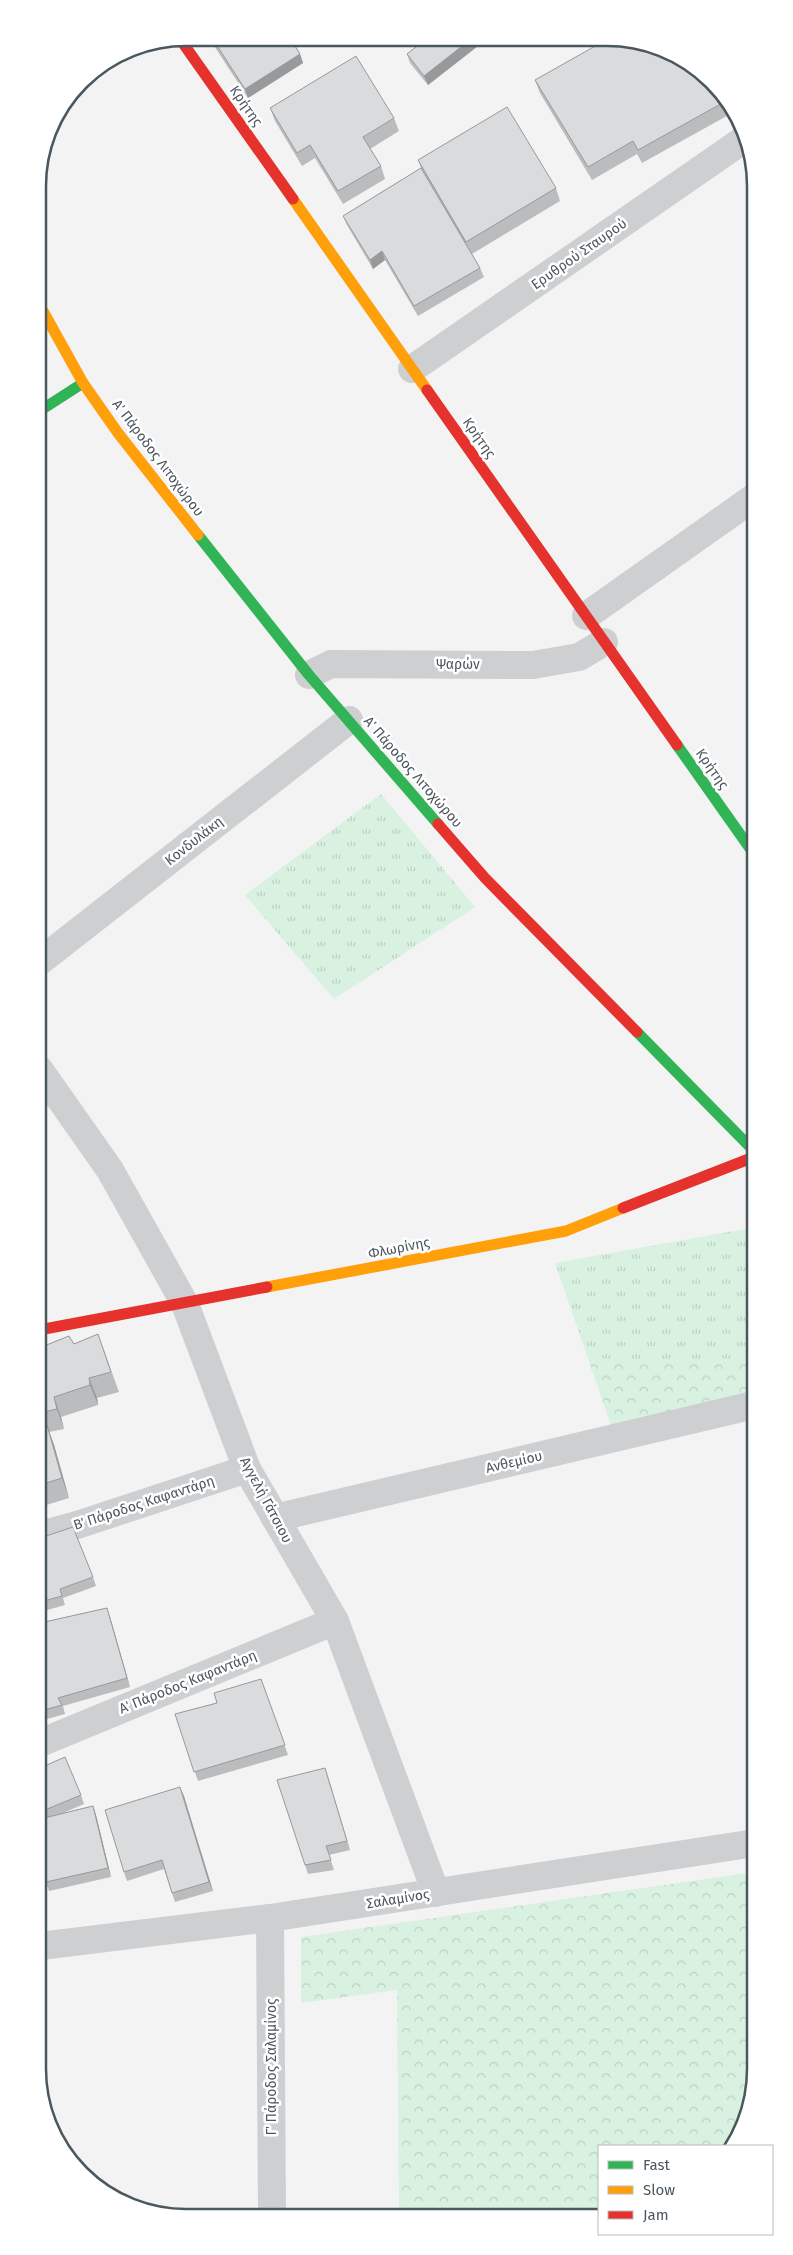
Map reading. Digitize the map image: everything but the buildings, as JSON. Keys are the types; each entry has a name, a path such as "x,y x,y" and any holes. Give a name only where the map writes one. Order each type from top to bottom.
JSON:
{"street":[{"name":"Κρήτης","path":"185,46 747,844"},
{"name":"Ερυθρού Σταυρού","path":"412,369 739,143"},
{"name":"Α΄ Πάροδος Λιτοχώρου","path":"47,318 83,383 118,433 309,675 485,878 746,1143"},
{"path":"47,406 83,383"},
{"path":"586,616 747,502"},
{"name":"Ψαρών","path":"309,675 330,664 533,665 578,657 604,642"},
{"name":"Κονδυλάκη","path":"47,956 349,720"},
{"name":"Αγγελή Γάτσιου","path":"47,1080 110,1170 185,1304 247,1469 335,1621 436,1893"},
{"name":"Φλωρίνης","path":"46,1329 566,1232 746,1160"},
{"name":"Ανθεμίου","path":"274,1518 746,1407"},
{"name":"Β΄ Πάροδος Καφαντάρη","path":"46,1533 247,1469"},
{"name":"Α΄ Πάροδος Καφαντάρη","path":"46,1740 335,1621"},
{"name":"Σαλαμίνος","path":"46,1939 270,1918 746,1844"},
{"name":"Γ΄ Πάροδος Σαλαμίνος","path":"270,1918 272,2209"}],"green space":[{"path":"381,794 475,907 334,999 245,895"},
{"path":"745,1229 746,1394 611,1425 555,1263"},
{"path":"746,1358 746,1394 611,1425 590,1364"},
{"path":"746,1873 746,2078 744,2096 736,2122 724,2145 598,2145 598,2209 399,2209 397,1990 301,2003 301,1937"}],"traffic: fast":[{"path":"47,406 83,383"},
{"path":"198,535 309,675 438,824"},
{"path":"677,745 747,844"},
{"path":"637,1032 746,1143"}],"traffic: slow":[{"path":"293,199 427,390"},
{"path":"47,318 83,383 118,433 198,535"},
{"path":"267,1287 566,1231 623,1208"}],"traffic: jam":[{"path":"185,46 293,199"},
{"path":"427,390 677,745"},
{"path":"438,824 485,878 637,1032"},
{"path":"623,1208 746,1160"},
{"path":"46,1329 267,1287"}]}
